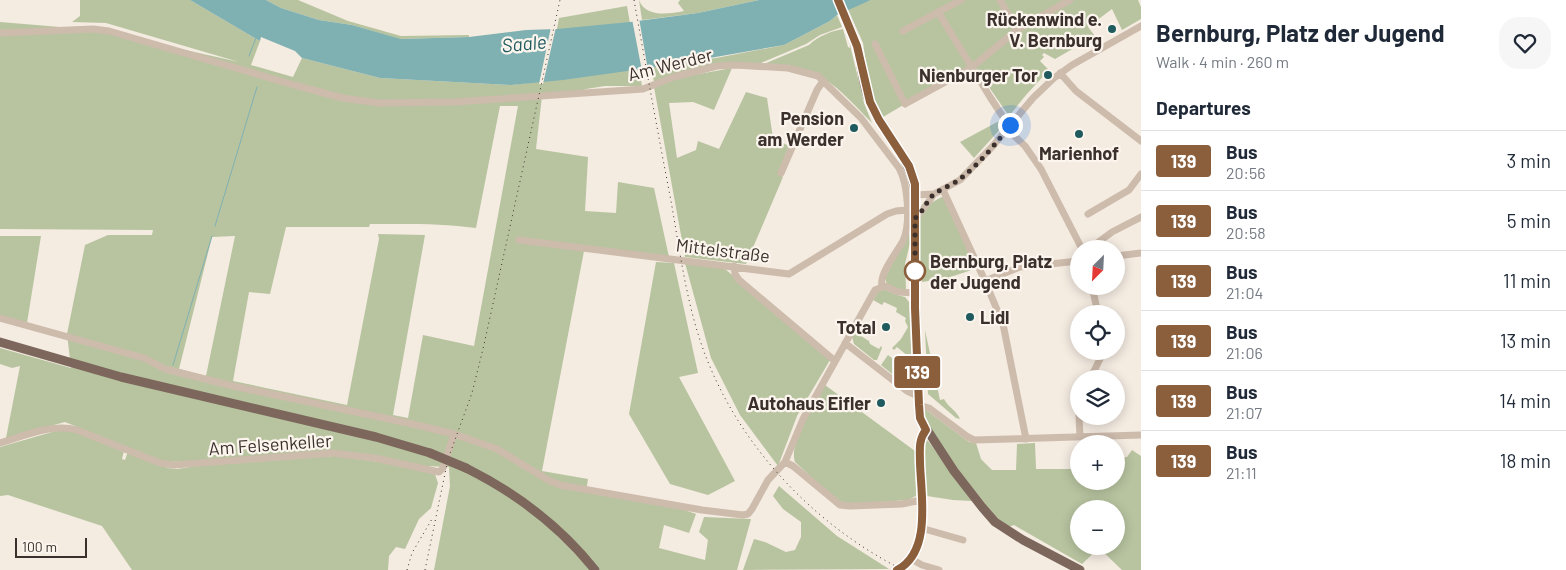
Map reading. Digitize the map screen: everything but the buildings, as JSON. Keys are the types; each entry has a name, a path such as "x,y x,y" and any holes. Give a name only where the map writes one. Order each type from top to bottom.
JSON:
{"main road":[{"path":"838,0 857,46 870,102 912,174 916,195 915,293 920,418 926,430 974,498 995,522 1023,540 1080,570"},
{"path":"0,342 121,377 376,437 430,453 466,468 497,484 532,508 569,541 594,570"}],"street":[{"path":"903,31 961,0"},
{"path":"1000,0 1017,30"},
{"path":"875,44 905,104 971,68 1017,30 1059,3 1070,0"},
{"path":"938,12 1009,127 1041,169 1077,240"},
{"name":"Am Werder","path":"0,32 93,29 109,31 294,85 343,98 379,103 492,100 643,89 674,77 717,66 735,65 788,68 818,76 861,118 899,168 906,188 906,231 903,242 882,278 882,286"},
{"path":"916,195 934,194 960,180 1033,98 1060,73 1140,29"},
{"path":"1060,73 1076,91 1141,141"},
{"path":"781,173 817,90 823,81"},
{"path":"1088,214 1129,190 1141,174"},
{"path":"943,190 986,281 1005,329 1026,439"},
{"path":"915,218 919,216 924,206 934,194"},
{"name":"Mittelstraße","path":"520,240 790,274 887,214 907,210"},
{"path":"1101,240 1112,232 1141,217"},
{"path":"1125,255 1141,253"},
{"path":"986,281 1025,266 1070,262"},
{"path":"734,266 735,274 740,280 835,360"},
{"path":"0,318 144,358 165,369 233,386 418,424 454,434 497,449 548,480 560,485 738,515 748,514 768,480 785,462 803,419 875,290 882,286 898,292 915,293"},
{"path":"845,343 971,439 1070,437"},
{"name":"Am Felsenkeller","path":"0,443 48,429 66,427 160,462 174,465 332,454 375,458 439,472 443,468 454,434"},
{"path":"897,570 911,559 919,545 921,528 920,441 926,430"},
{"path":"1125,436 1141,435"},
{"path":"785,462 793,466 840,505 902,504 921,500"},
{"path":"921,528 963,540"},
{"path":"911,559 922,565 939,570"}],"green space":[{"path":"80,0 190,0 260,41 251,65 293,77 302,58 380,78 511,85 639,69 642,86 605,86 586,89 580,92 542,96 536,149 588,157 585,211 616,213 618,182 654,188 669,257 584,251 542,471 588,479 586,492 667,504 696,514 689,533 664,525 659,548 705,560 708,540 699,532 704,517 751,519 737,570 434,570 450,486 449,467 425,466 339,453 165,462 65,422 6,438 20,366 12,368 0,364 0,348 71,368 67,334 85,245 108,235 152,235 153,230 0,229 0,22 96,30 239,62 106,23 72,22 80,16","holes":["500,106 518,106 474,346 423,335 408,418 393,415 425,235 378,234 379,239 347,405 233,381 249,292 270,294 286,227 369,227 370,224 410,224 476,228","235,236 206,376 179,369 212,237"]},
{"path":"266,0 298,0 348,21 401,36 469,35 469,37 400,39 352,25 319,20 281,8"},
{"path":"639,0 647,10 665,14 684,11 678,3 680,0 759,0 698,13 642,20"},
{"path":"871,0 1138,0 1141,7 1141,19 1122,30 1112,9 1088,27 1095,36 1055,59 1044,53 1042,55 1044,57 1040,61 1049,70 1009,116 973,64 883,117 870,90 863,43 848,9"},
{"path":"627,6 632,35 557,29 559,18"},
{"path":"837,15 842,27 820,35 806,44 761,63 737,63 654,82 651,67 716,58 784,45 830,21"},
{"path":"843,29 848,47 850,48 850,44 864,103 872,123 848,98 826,80 799,68 764,64 809,45 825,34"},
{"path":"732,68 714,110 693,102 669,103 677,158 696,150 698,141 719,149 746,92 767,98 773,138 789,146 778,173 783,177 746,264 685,257 654,87 677,78"},
{"path":"1001,120 1003,126 974,158 960,142"},
{"path":"944,196 978,268 947,278 922,282 918,246 919,219 926,207"},
{"path":"909,230 910,243 905,264 906,289 902,290 887,284 885,278"},
{"path":"0,236 41,236 27,323 0,316"},
{"path":"656,262 674,263 698,373 679,377 735,481 708,495 670,484 629,414"},
{"path":"685,263 724,268 830,360 797,416 778,466 740,415 711,358"},
{"path":"883,289 905,297 909,302 913,391 881,365 888,355 910,372 907,360 909,357 897,347 894,350 892,348 901,339 908,327 905,321 906,318 896,312 897,308 884,302 882,305 873,300 879,290"},
{"path":"925,330 940,400 944,399 960,419 956,418 928,394"},
{"path":"855,332 858,332 870,344 879,349 881,346 882,348 877,360 874,360 854,344 852,337"},
{"path":"825,385 915,451 916,496 908,500 854,504 837,501 795,462 795,445 799,434"},
{"path":"926,410 969,442 976,443 981,459 992,470 1016,470 1017,444 1035,443 1036,469 1070,469 1070,490 1125,490 1125,457 1132,450 1141,456 1141,570 1122,570 1106,555 1125,555 1125,500 1070,500 1070,555 1092,555 1082,564 1014,525 1008,527 999,521 959,471 924,418 924,411"},
{"path":"66,428 124,451 122,459 125,460 127,454 131,452 168,468 177,469 334,456 396,464 435,474 438,483 431,508 419,519 405,549 396,547 389,556 388,570 132,570 102,526 8,495 0,496 0,447"},
{"path":"926,439 972,501 927,496 924,493 926,470 924,467 923,444"},
{"path":"779,486 837,536 889,569 743,570 754,539 786,552 795,550 801,537 801,522 783,509 773,496"}],"water":[{"name":"Saale","path":"190,0 266,0 281,8 319,20 352,25 401,39 469,37 526,30 630,22 698,13 759,0 871,0 837,15 830,21 784,45 670,65 563,80 511,85 380,78 302,58 295,51 261,37 260,41"}],"pier":[{"path":"639,18 648,70 642,71 632,19"},
{"path":"551,27 556,27 543,84 539,84"}],"waterway":[{"path":"249,56 256,38"},
{"path":"215,226 257,87"},
{"path":"173,365 212,236"}],"railway":[{"path":"425,570 448,459 472,393 483,349 560,0"},
{"path":"634,0 686,286 699,337 713,374 731,409 753,443 778,474 836,528 869,551 903,570"},
{"path":"407,570 412,553 432,519"}],"bus line":[{"name":"139","path":"838,0 857,46 870,102 879,120 906,160 915,184 915,308 919,413 926,430 920,441 920,541 911,559 897,570"}],"place":[{"name":"Rückenwind e. V. Bernburg","path":"1112,29"},
{"name":"Nienburger Tor","path":"1048,75"},
{"name":"Pension am Werder","path":"854,128"},
{"name":"Marienhof","path":"1079,134"},
{"name":"Bernburg, Platz der Jugend","path":"915,271"},
{"name":"Lidl","path":"970,317"},
{"name":"Total","path":"886,327"},
{"name":"Autohaus Eifler","path":"881,403"}],"route":[{"path":"915,271 915,218 919,216 920,211 934,194 960,180 1010,125"}]}
